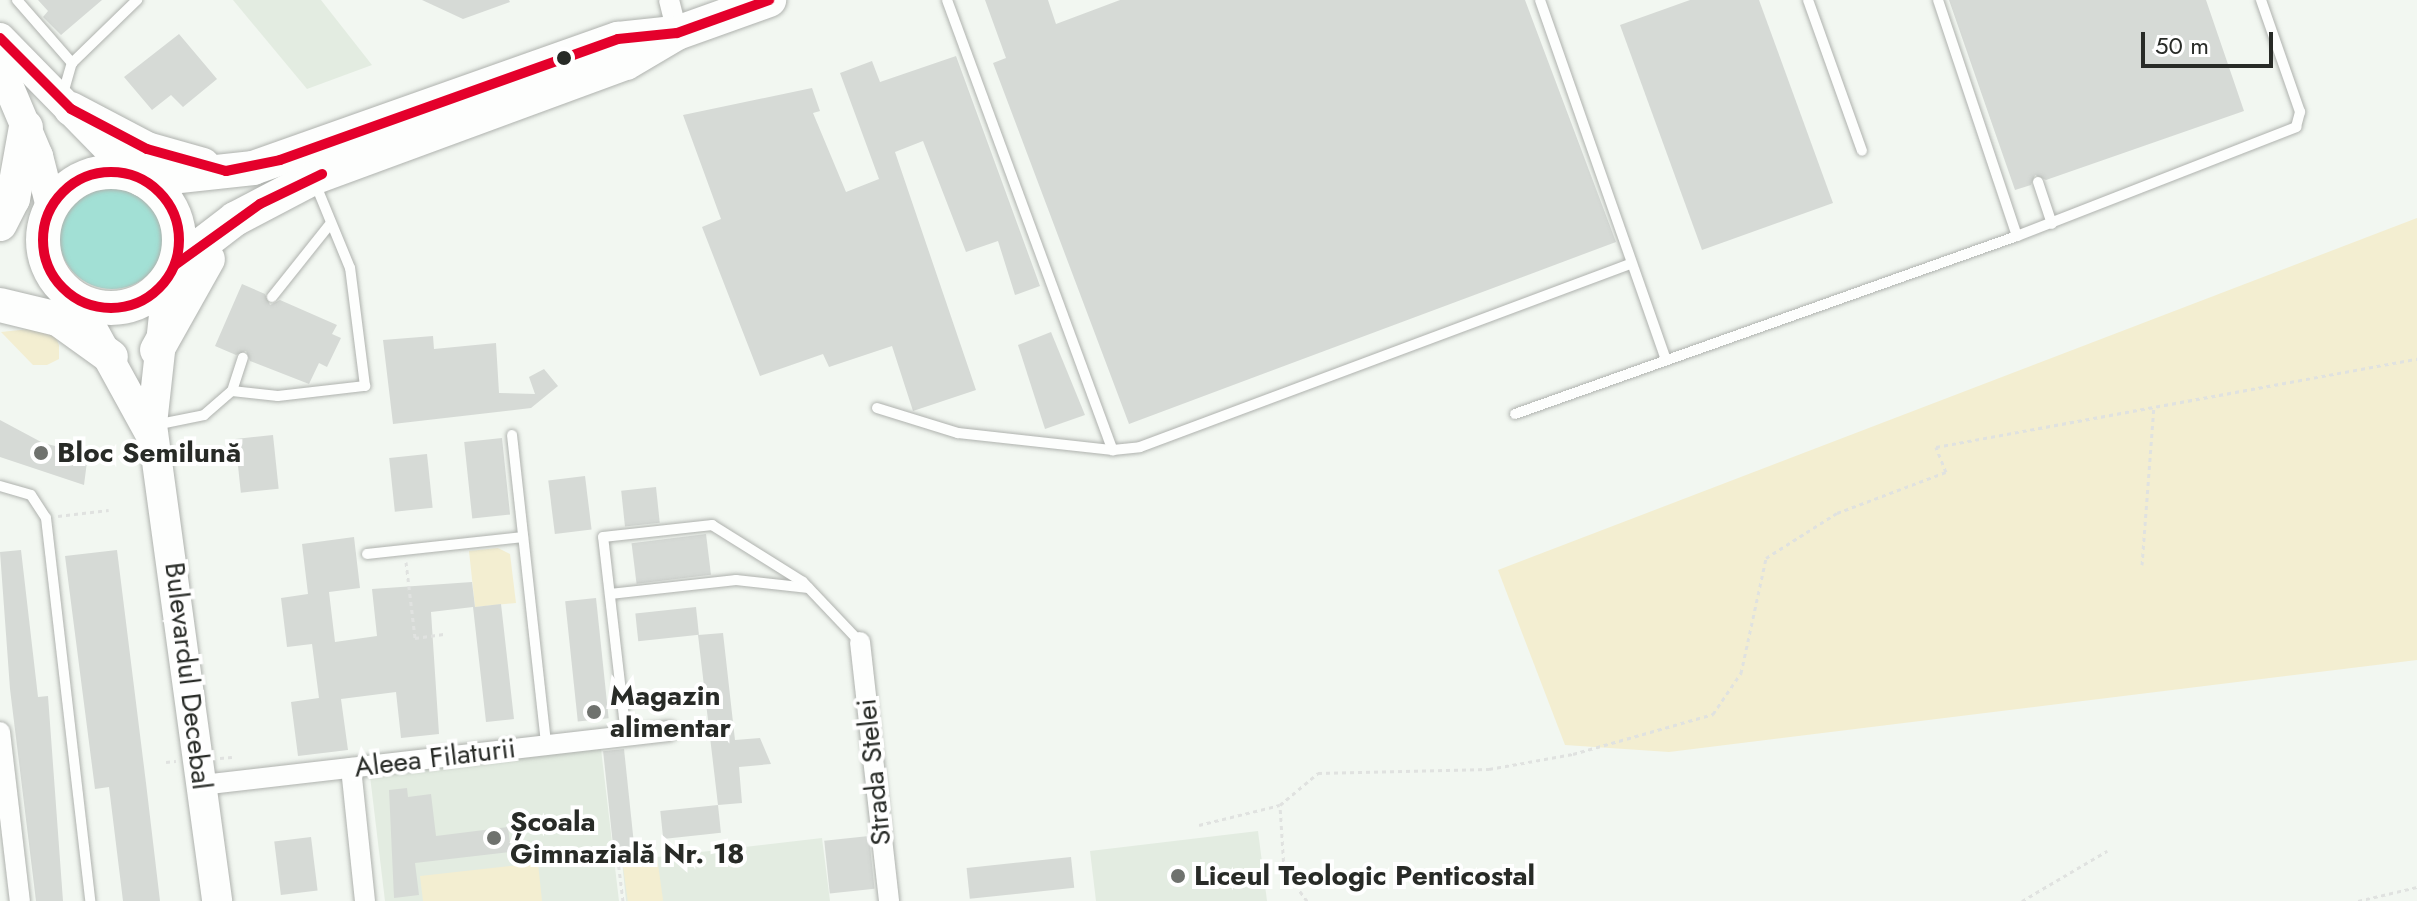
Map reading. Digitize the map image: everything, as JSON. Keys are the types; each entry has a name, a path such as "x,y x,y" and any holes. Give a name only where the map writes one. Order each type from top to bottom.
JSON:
{"main road":[{"path":"0,297 73,297 100,308 126,307 235,219 313,178 626,63 677,33 769,0"},
{"path":"0,245 88,177 139,178 226,171 280,160 618,39 677,33"},
{"path":"0,38 175,217 172,272"},
{"path":"0,66 26,127 50,209 45,256 73,297"},
{"path":"66,104 147,149 226,171"},
{"path":"0,224 13,199 26,127"},
{"path":"157,350 235,219"},
{"name":"Bulevardul Decebal","path":"172,272 157,350 156,438 217,901"},
{"name":"Bulevardul Decebal","path":"73,297 156,438"},
{"path":"0,305 58,319 111,357"}],"street":[{"path":"669,0 677,33"},
{"name":"Strada Stelei","path":"860,642 889,901"},
{"name":"Aleea Filaturii","path":"202,785 669,731"},
{"path":"0,732 20,901"},
{"path":"351,768 365,901"}],"lane":[{"path":"17,0 72,63"},
{"path":"66,104 72,63 137,0"},
{"path":"947,0 1113,450"},
{"path":"1540,0 1666,360"},
{"path":"1808,0 1862,151"},
{"path":"1938,0 2017,236"},
{"path":"1515,414 2052,224 2296,127 2300,112 2261,0"},
{"path":"232,391 278,396 365,386 350,268 313,178"},
{"path":"2038,182 2052,224"},
{"path":"272,297 330,224"},
{"path":"877,408 958,433 1113,450 1140,447 1630,264"},
{"path":"156,438 204,415 232,391 243,358"},
{"path":"512,435 546,745"},
{"path":"0,486 31,495 46,518 90,901"},
{"path":"626,735 603,537 712,525 747,541 809,588 860,642"},
{"path":"367,554 523,537"},
{"path":"610,594 736,580 809,588"}],"path":[{"path":"1199,825 1239,820 1280,805 1318,773 1489,769 1573,754 1713,714 1741,673 1766,558 1837,513 1946,472 1936,447 2417,359"},
{"path":"2142,565 2154,407"},
{"path":"46,518 109,510"},
{"path":"405,550 415,638 444,634"},
{"path":"1280,805 1284,869 1307,901"},
{"path":"623,901 618,860 637,857 645,847"},
{"path":"2022,901 2107,851"},
{"path":"2358,901 2417,887"}],"shaded area":[{"path":"233,0 321,0 372,65 307,89"},
{"path":"2417,218 2417,660 1669,752 1565,745 1498,570"},
{"path":"39,328 54,333 59,345 59,359 47,365 33,365 1,332"},
{"path":"498,548 510,554 516,603 475,607 469,551"},
{"name":"Școala Gimnazială Nr. 18","path":"601,749 619,901 385,901 370,776"},
{"name":"Liceul Teologic Penticostal","path":"1258,831 1267,901 1096,901 1090,851"},
{"path":"822,838 830,901 626,901 622,861"},
{"path":"657,857 663,901 628,901 622,862"},
{"path":"538,863 542,901 423,901 420,876"}],"water":[{"path":"112,183 132,187 150,198 161,216 165,236 161,256 150,274 132,285 112,289 92,285 74,274 63,256 59,236 63,216 74,198 92,187"}],"building":[{"path":"38,0 102,0 61,35 43,17 48,11"},
{"path":"422,0 509,0 510,2 463,19"},
{"path":"985,0 1048,0 1056,24 1120,0 1525,0 1616,242 1129,424 993,63 1006,58"},
{"path":"1690,0 1759,0 1833,203 1702,250 1620,25"},
{"path":"1949,0 2206,0 2244,111 2046,180 2035,175 2031,185 2015,190"},
{"path":"179,34 217,79 183,107 171,95 152,110 124,77"},
{"path":"956,56 1040,286 1015,295 998,241 966,252 923,141 895,152 976,390 913,411 892,346 829,367 823,354 760,376 702,227 721,219 683,115 812,88 820,111 813,113 846,192 879,179 840,73 872,61 880,82"},
{"path":"242,284 265,294 270,305 280,300 337,325 332,334 341,338 327,367 319,363 309,384 250,361 246,351 236,355 215,346"},
{"path":"1051,332 1085,415 1045,429 1018,345"},
{"path":"433,336 434,349 496,343 499,393 535,394 529,377 544,369 558,386 531,408 393,424 383,340"},
{"name":"Bloc Semilună","path":"0,420 43,443 88,454 84,485 0,457"},
{"path":"273,435 279,489 241,493 235,439"},
{"path":"502,438 510,515 472,519 464,442"},
{"path":"427,454 433,508 395,512 389,458"},
{"path":"585,476 592,530 555,534 548,481"},
{"path":"656,487 660,523 625,526 621,491"},
{"path":"706,534 711,575 637,584 632,543"},
{"path":"354,537 360,588 329,592 335,642 377,636 372,589 472,582 475,607 501,604 514,719 486,722 473,607 431,612 439,734 401,738 396,692 341,699 348,750 298,756 291,702 319,698 312,644 287,647 281,598 308,594 302,544"},
{"path":"21,550 38,697 48,696 63,901 36,901 10,689 0,552"},
{"path":"117,550 160,901 123,901 109,787 95,789 65,556"},
{"path":"596,598 609,718 578,722 565,601"},
{"path":"696,607 699,635 638,641 635,613"},
{"path":"723,633 735,740 760,738 771,764 739,767 742,803 718,805 698,635"},
{"path":"624,749 635,855 614,858 603,751"},
{"path":"407,788 408,797 431,794 436,836 508,827 511,852 415,863 419,895 394,898 389,790"},
{"path":"718,805 721,833 663,839 660,811"},
{"path":"869,836 875,889 830,893 824,841"},
{"path":"311,837 318,891 281,895 274,842"},
{"path":"1071,857 1074,888 970,899 967,868"}],"transit line":[{"path":"0,38 71,109 147,149 226,171 280,160 618,39 677,33 769,0"},
{"path":"111,172 137,177 159,192 174,214 179,240 174,266 159,288 137,303 111,308 85,303 63,288 48,266 43,240 48,214 63,192 85,177 111,172"},
{"path":"175,265 260,204 322,174"}],"place":[{"name":"Bloc Semilună","path":"41,453"},
{"name":"Magazin alimentar","path":"594,712"},
{"name":"Școala Gimnazială Nr. 18","path":"494,838"},
{"name":"Liceul Teologic Penticostal","path":"1178,876"}]}
